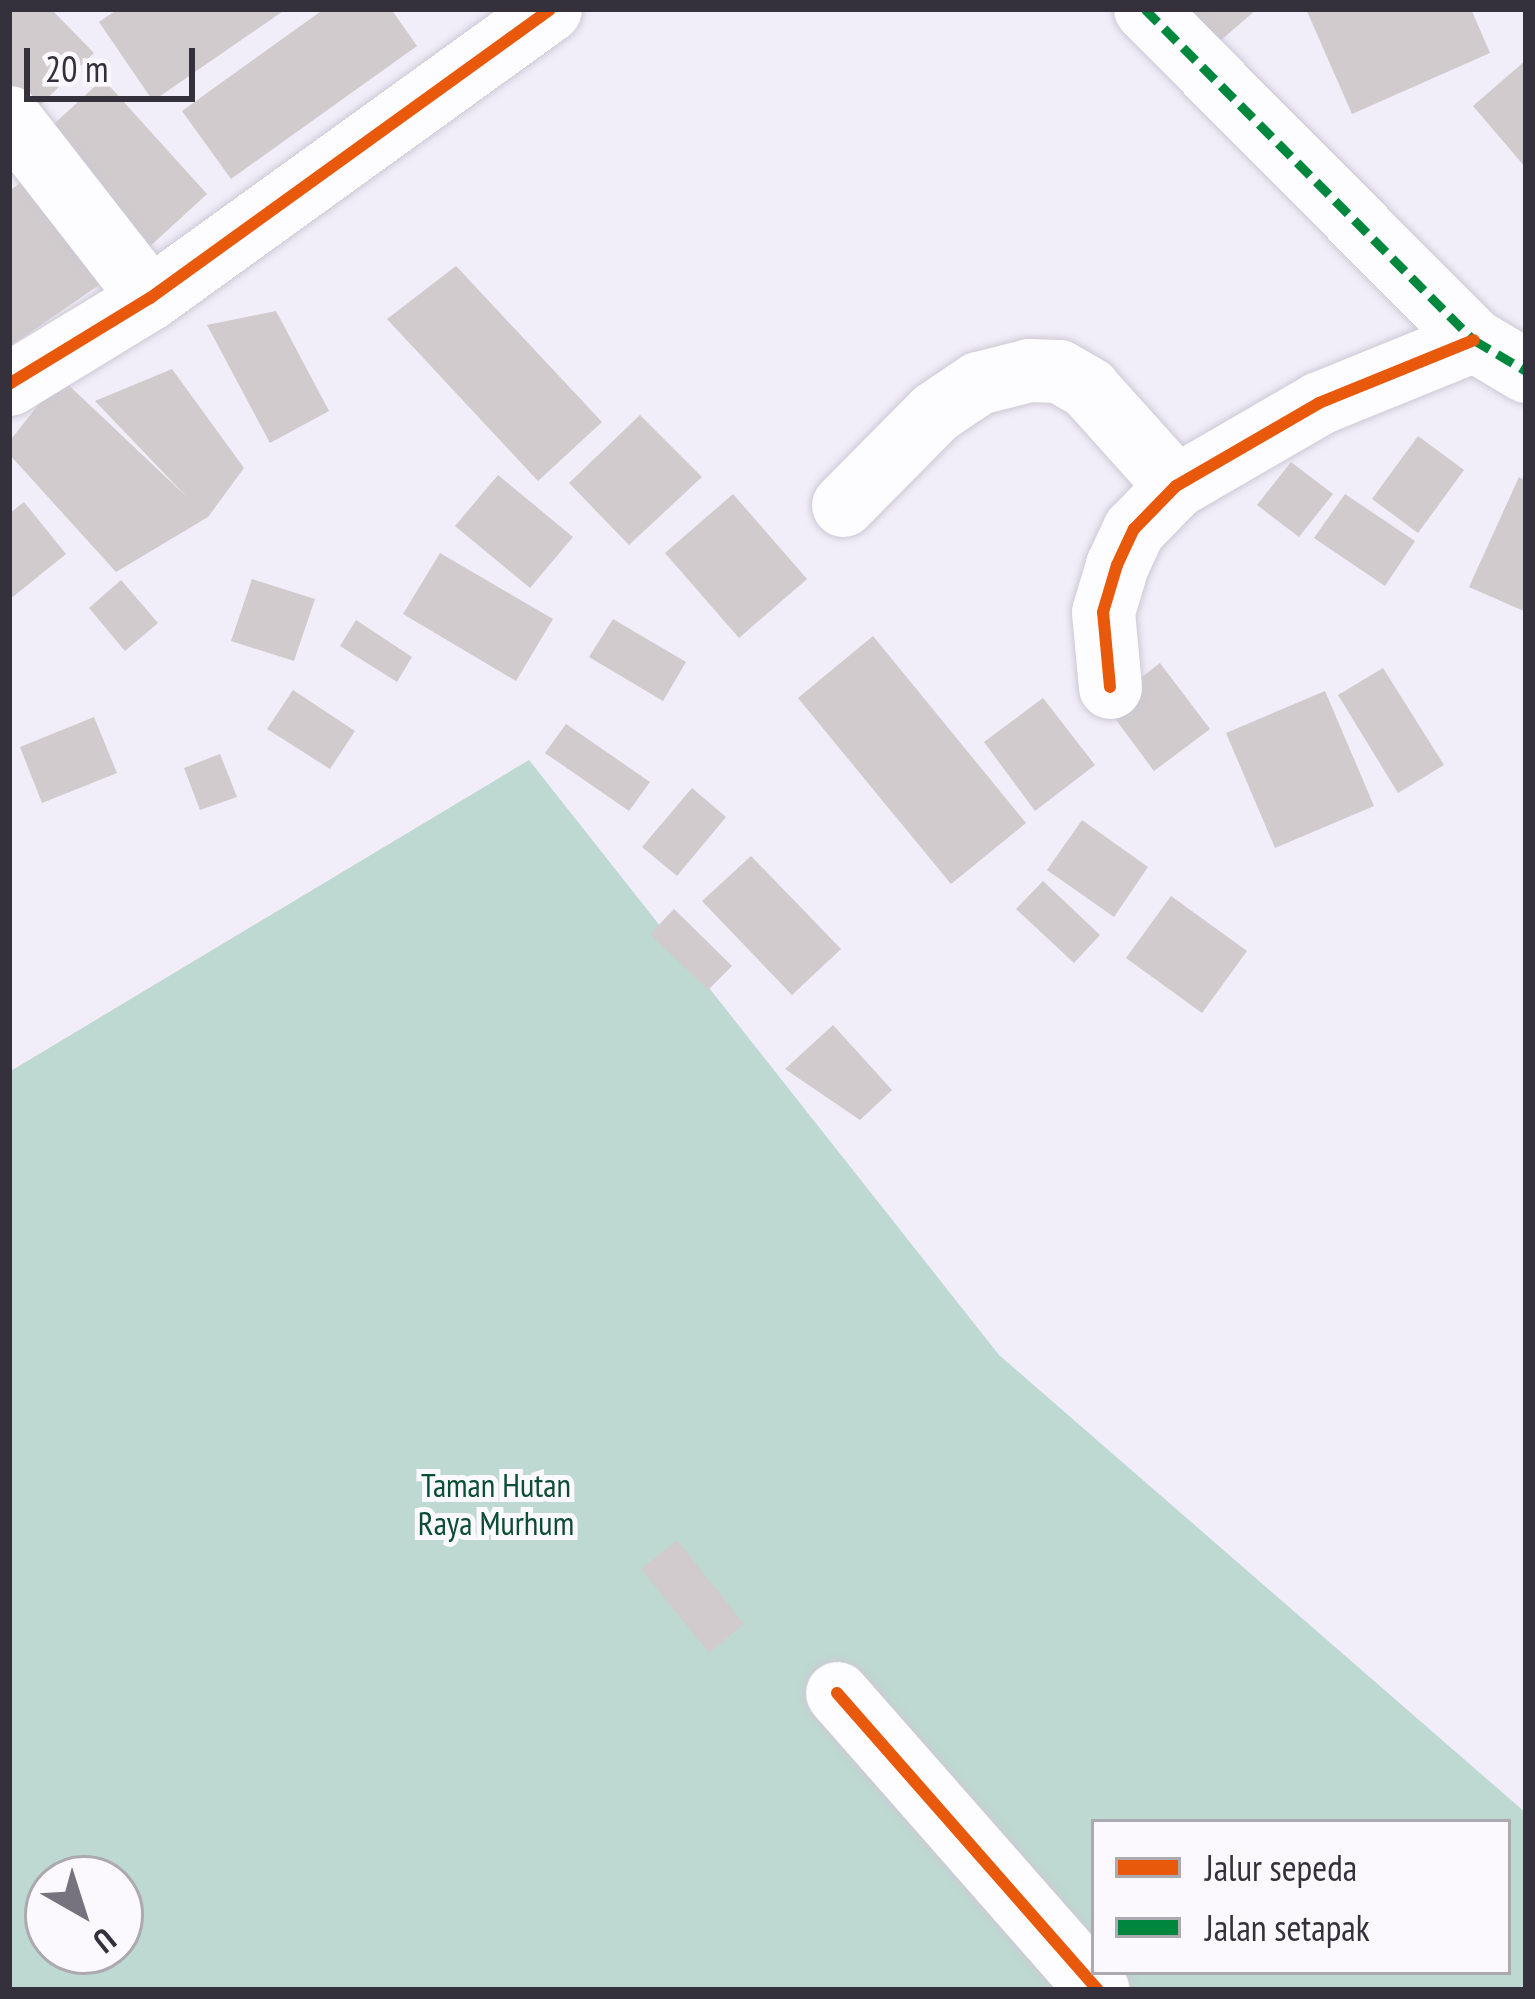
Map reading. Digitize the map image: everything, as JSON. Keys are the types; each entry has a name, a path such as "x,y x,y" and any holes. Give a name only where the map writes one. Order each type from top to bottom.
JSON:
{"street":[{"path":"9,384 150,298 550,9"},
{"path":"1145,9 1500,356"},
{"path":"9,117 150,298"},
{"path":"1110,687 1103,612 1117,565 1134,529 1176,486 1319,403 1500,356"},
{"path":"843,505 935,412 978,383 1029,370 1059,371 1088,388 1176,486"},
{"path":"838,1693 1098,1990"}],"green space":[{"name":"Taman Hutan Raya Murhum","path":"529,760 999,1355 1526,1813 1526,1990 9,1990 9,1072"}],"building":[{"path":"9,9 51,9 94,53 31,114 9,93"},
{"path":"118,9 286,9 153,101 99,22"},
{"path":"324,9 391,9 417,46 231,179 182,111"},
{"path":"1191,9 1257,9 1220,41"},
{"path":"1306,9 1471,9 1490,53 1352,114"},
{"path":"1526,60 1526,168 1473,106"},
{"path":"103,79 207,194 147,249 43,134"},
{"path":"29,177 102,283 9,347 9,191"},
{"path":"456,266 602,422 538,481 387,319"},
{"path":"276,311 329,411 270,443 207,325"},
{"path":"172,369 244,468 208,517 116,572 9,454 9,442 60,377 187,497 95,401"},
{"path":"640,415 702,477 629,545 569,483"},
{"path":"1418,436 1464,470 1418,533 1372,499"},
{"path":"1291,462 1333,494 1299,537 1257,505"},
{"path":"498,475 573,537 530,588 455,526"},
{"path":"1519,477 1526,481 1526,612 1469,587"},
{"path":"733,494 807,579 739,638 665,553"},
{"path":"1345,494 1415,541 1385,586 1314,538"},
{"path":"24,502 66,554 9,600 9,514"},
{"path":"440,553 553,619 516,681 403,614"},
{"path":"252,579 315,599 294,661 231,641"},
{"path":"121,580 158,623 125,651 89,608"},
{"path":"613,619 686,662 663,701 589,657"},
{"path":"356,620 412,657 397,682 340,646"},
{"path":"873,636 1026,823 951,884 798,698"},
{"path":"1160,663 1210,729 1154,771 1105,705"},
{"path":"1383,668 1444,765 1398,793 1338,695"},
{"path":"293,690 355,731 330,769 267,729"},
{"path":"1325,691 1374,806 1275,848 1226,733"},
{"path":"1043,698 1095,765 1035,811 984,742"},
{"path":"94,717 117,773 42,803 20,747"},
{"path":"566,724 650,782 629,811 545,753"},
{"path":"220,754 237,797 200,810 184,768"},
{"path":"692,788 726,817 677,876 642,847"},
{"path":"1082,820 1148,867 1114,917 1047,870"},
{"path":"751,856 841,949 792,995 702,901"},
{"path":"1043,881 1100,935 1074,963 1016,909"},
{"path":"1171,896 1247,951 1202,1013 1126,958"},
{"path":"674,909 732,966 708,990 650,934"},
{"path":"833,1025 892,1090 860,1120 785,1069"},
{"path":"677,1540 744,1624 709,1653 641,1569"}],"marked path":[{"path":"1145,9 1474,340 1526,371"}],"cycle path":[{"path":"9,384 150,298 550,9"},
{"path":"1110,687 1103,612 1117,565 1134,529 1176,486 1319,403 1474,340"},
{"path":"837,1693 1098,1990"}]}
